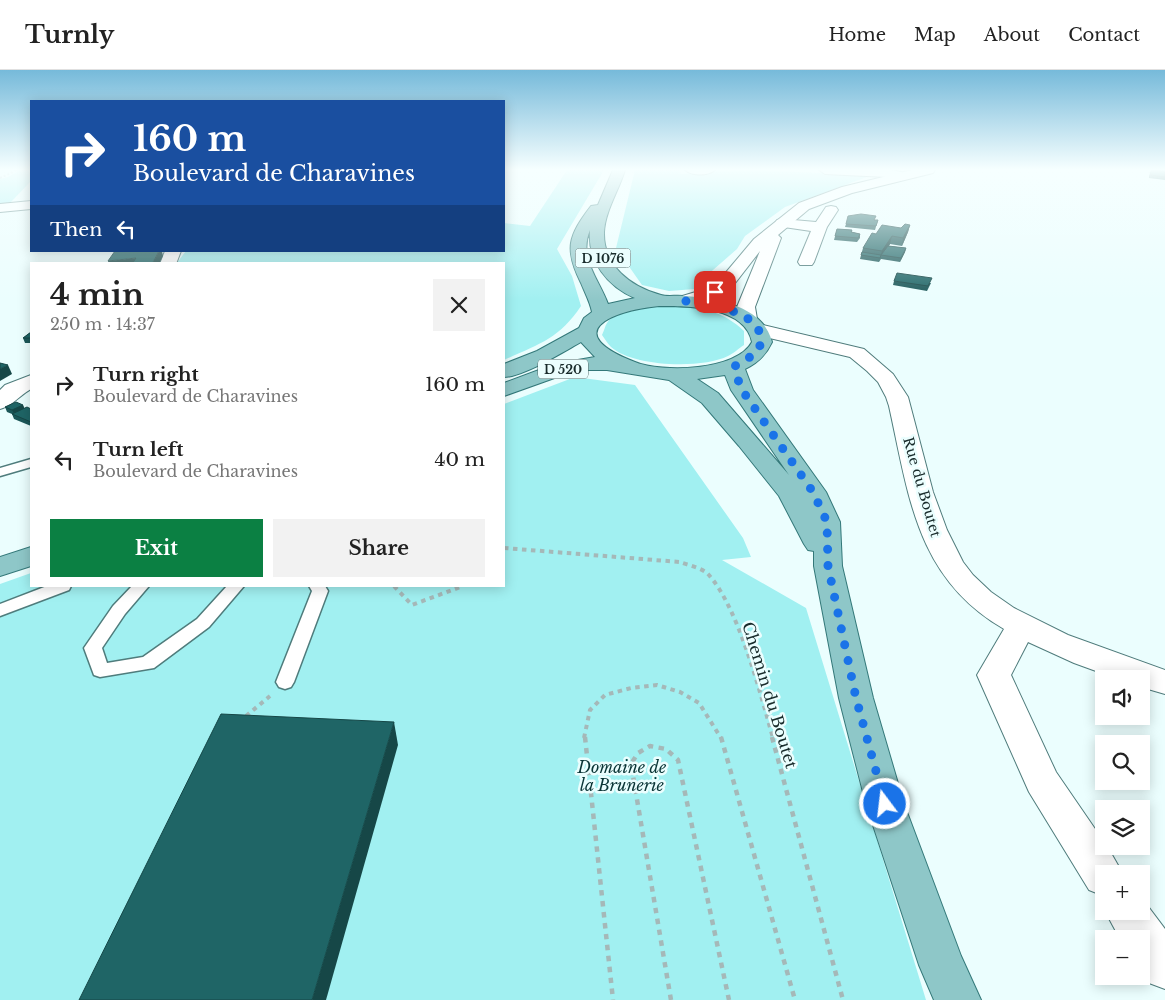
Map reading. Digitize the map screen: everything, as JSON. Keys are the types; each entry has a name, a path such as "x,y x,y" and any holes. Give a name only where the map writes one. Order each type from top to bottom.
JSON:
{"main road":[{"name":"D 1076","path":"594,213 581,231 576,251 578,260 599,301 601,314"},
{"name":"D 1076","path":"603,213 598,226 597,240 600,252 609,270 622,285 660,300"},
{"path":"745,360 710,371 672,373 648,371 625,365 595,350 589,340 587,331 592,322 601,314 631,304 660,300 685,301 721,307 754,325 762,342 735,372 742,390 813,492 827,522 828,566 856,698 885,804 942,965 958,1000"},
{"name":"D 520","path":"505,372 544,355 587,331"},
{"name":"D 520","path":"505,390 568,367 598,363 625,365"},
{"path":"672,373 710,398 791,494 828,566"},
{"path":"0,567 30,556"}],"street":[{"path":"685,301 715,292 723,286 758,242 794,213"},
{"path":"806,262 820,227 829,213"},
{"path":"779,225 820,227"},
{"path":"754,325 746,307 779,225"},
{"name":"Rue du Boutet","path":"754,325 856,353 866,358 880,373 896,397 925,506 940,546 949,564 963,583 986,603 1022,625 1064,646 1165,682"},
{"name":"Rue du Boutet","path":"745,360 793,348 830,352 848,357 880,373"},
{"path":"0,402 13,390 30,381"},
{"path":"1022,625 994,675 1042,782 1096,865"},
{"path":"1132,920 1165,967"}],"lane":[{"path":"0,472 30,463"},
{"path":"0,610 60,587"},
{"path":"141,587 119,610 93,648 100,670 148,663 203,623 235,587"},
{"path":"285,682 320,591 318,587"}],"path":[{"name":"Chemin du Boutet","path":"505,548 680,562 707,573 730,608 759,688 843,1000"},
{"path":"395,587 412,605 460,587"},
{"path":"243,720 285,682"},
{"path":"613,1000 584,740 590,710 605,695 630,688 657,684 680,692 700,703 720,735 795,1000"},
{"path":"670,1000 631,764 638,753 650,746 666,749 678,760 729,1000"}],"green space":[{"path":"538,213 578,213 557,249 572,276 581,306 565,326 556,333 538,345 505,360 505,262 178,262 185,252 505,252 505,223 530,226"},
{"path":"624,213 776,213 745,236 737,249 705,277 695,289 669,291 642,285 616,248"},
{"path":"680,305 714,312 729,319 744,331 744,345 730,355 716,360 702,363 668,364 635,359 621,354 611,347 602,335 607,323 612,317 620,313 640,308"},
{"name":"Domaine de la Brunerie","path":"575,377 635,385 743,538 751,557 722,560 806,608 926,1000 0,1000 0,584 30,573 30,587 505,587 505,404"}],"building":[{"path":"861,214 876,216 874,220 878,220 876,226 846,224 848,216"},
{"path":"905,224 910,225 903,238 892,236 882,251 863,248 872,233 876,234 882,225 901,228"},
{"path":"837,229 852,230 851,232 860,234 858,238 835,236"},
{"path":"888,246 906,248 901,258 881,255"},
{"path":"114,252 158,252 153,262 133,262 136,258 108,261"},
{"path":"862,252 881,255 880,258 861,255"},
{"path":"897,273 932,278 928,286 894,281"},
{"path":"30,333 30,338 23,338"},
{"path":"0,363 8,365 0,369"},
{"path":"16,402 23,405 12,410 5,407"},
{"path":"27,407 30,408 30,422 12,414"},
{"path":"221,714 394,722 312,1000 79,1000"}],"route":[{"path":"715,292 685,301 704,303 736,312 748,319 759,330 762,342 755,354 735,366 735,372 742,390 813,492 827,522 828,566 838,605 856,698 885,804"}]}
